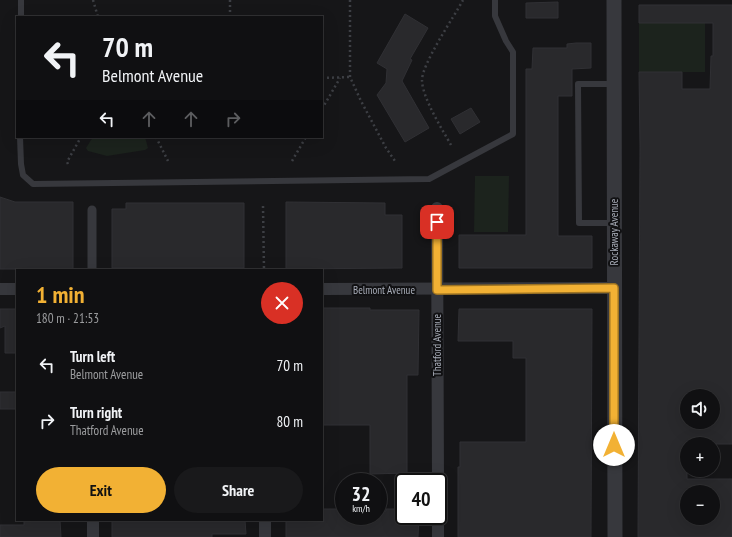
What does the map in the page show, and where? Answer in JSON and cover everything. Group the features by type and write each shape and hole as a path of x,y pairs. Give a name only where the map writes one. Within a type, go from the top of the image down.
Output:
{"street":[{"name":"Rockaway Avenue","path":"614,0 615,537"},
{"name":"Thatford Avenue","path":"437,208 438,473"},
{"path":"92,210 92,269"},
{"name":"Belmont Avenue","path":"323,289 437,290 614,288"},
{"path":"0,289 16,289"},
{"path":"93,521 93,537"},
{"path":"265,521 265,537"},
{"path":"438,525 438,537"}],"lane":[{"path":"21,0 21,16"},
{"path":"20,138 23,175 32,184 429,179 513,134 513,52 506,41 495,16 495,0"},
{"path":"614,84 578,84 580,223 614,223"}],"path":[{"path":"93,0 98,16"},
{"path":"230,0 230,16"},
{"path":"350,0 350,78 379,136 395,161"},
{"path":"451,145 425,94 422,83 422,75 430,57 464,0"},
{"path":"323,78 350,78"},
{"path":"323,107 340,78"},
{"path":"68,164 67,162 80,138"},
{"path":"156,138 168,161"},
{"path":"292,161 305,138"},
{"path":"263,206 264,269"}],"shaded area":[{"path":"639,23 705,23 705,72 639,72"},
{"path":"92,138 145,138 148,148 145,150 107,156 88,151 86,148"},
{"path":"475,176 509,176 508,232 474,232"}],"building":[{"path":"558,2 558,18 526,18 526,3"},
{"path":"639,5 732,5 732,444 720,444 720,437 680,437 680,477 687,477 687,479 732,479 732,537 638,537 639,72 682,72 682,89 710,89 711,56 713,56 713,23 639,23"},
{"path":"405,14 428,28 410,59 412,60 402,81 429,128 405,142 377,95 386,83 387,69 377,63"},
{"path":"591,43 591,68 572,69 572,96 558,96 558,236 592,236 592,268 459,268 459,235 526,235 526,69 532,69 533,48 567,48 567,44"},
{"path":"471,108 480,122 460,134 451,119"},
{"path":"0,197 15,202 73,202 73,269 0,269"},
{"path":"286,202 385,203 385,215 402,215 402,268 286,269"},
{"path":"126,203 244,203 244,268 112,268 112,209 126,209"},
{"path":"323,308 419,310 418,375 407,375 407,473 370,473 370,425 323,425"},
{"path":"0,309 16,309 16,353 5,353 5,326 0,328"},
{"path":"459,309 592,309 591,537 458,537 458,467 460,467 460,442 526,442 526,358 513,358 513,341 458,341"},
{"path":"0,392 16,392 16,409 0,409"},
{"path":"323,509 335,509 335,525 387,525 387,509 395,509 395,525 419,525 418,537 286,537 286,521 323,521"},
{"path":"24,521 60,521 61,537 0,537 0,525 24,525"},
{"path":"112,521 245,521 246,534 212,534 212,537 112,537"}],"route":[{"path":"437,222 437,290 614,288 614,445"}]}
